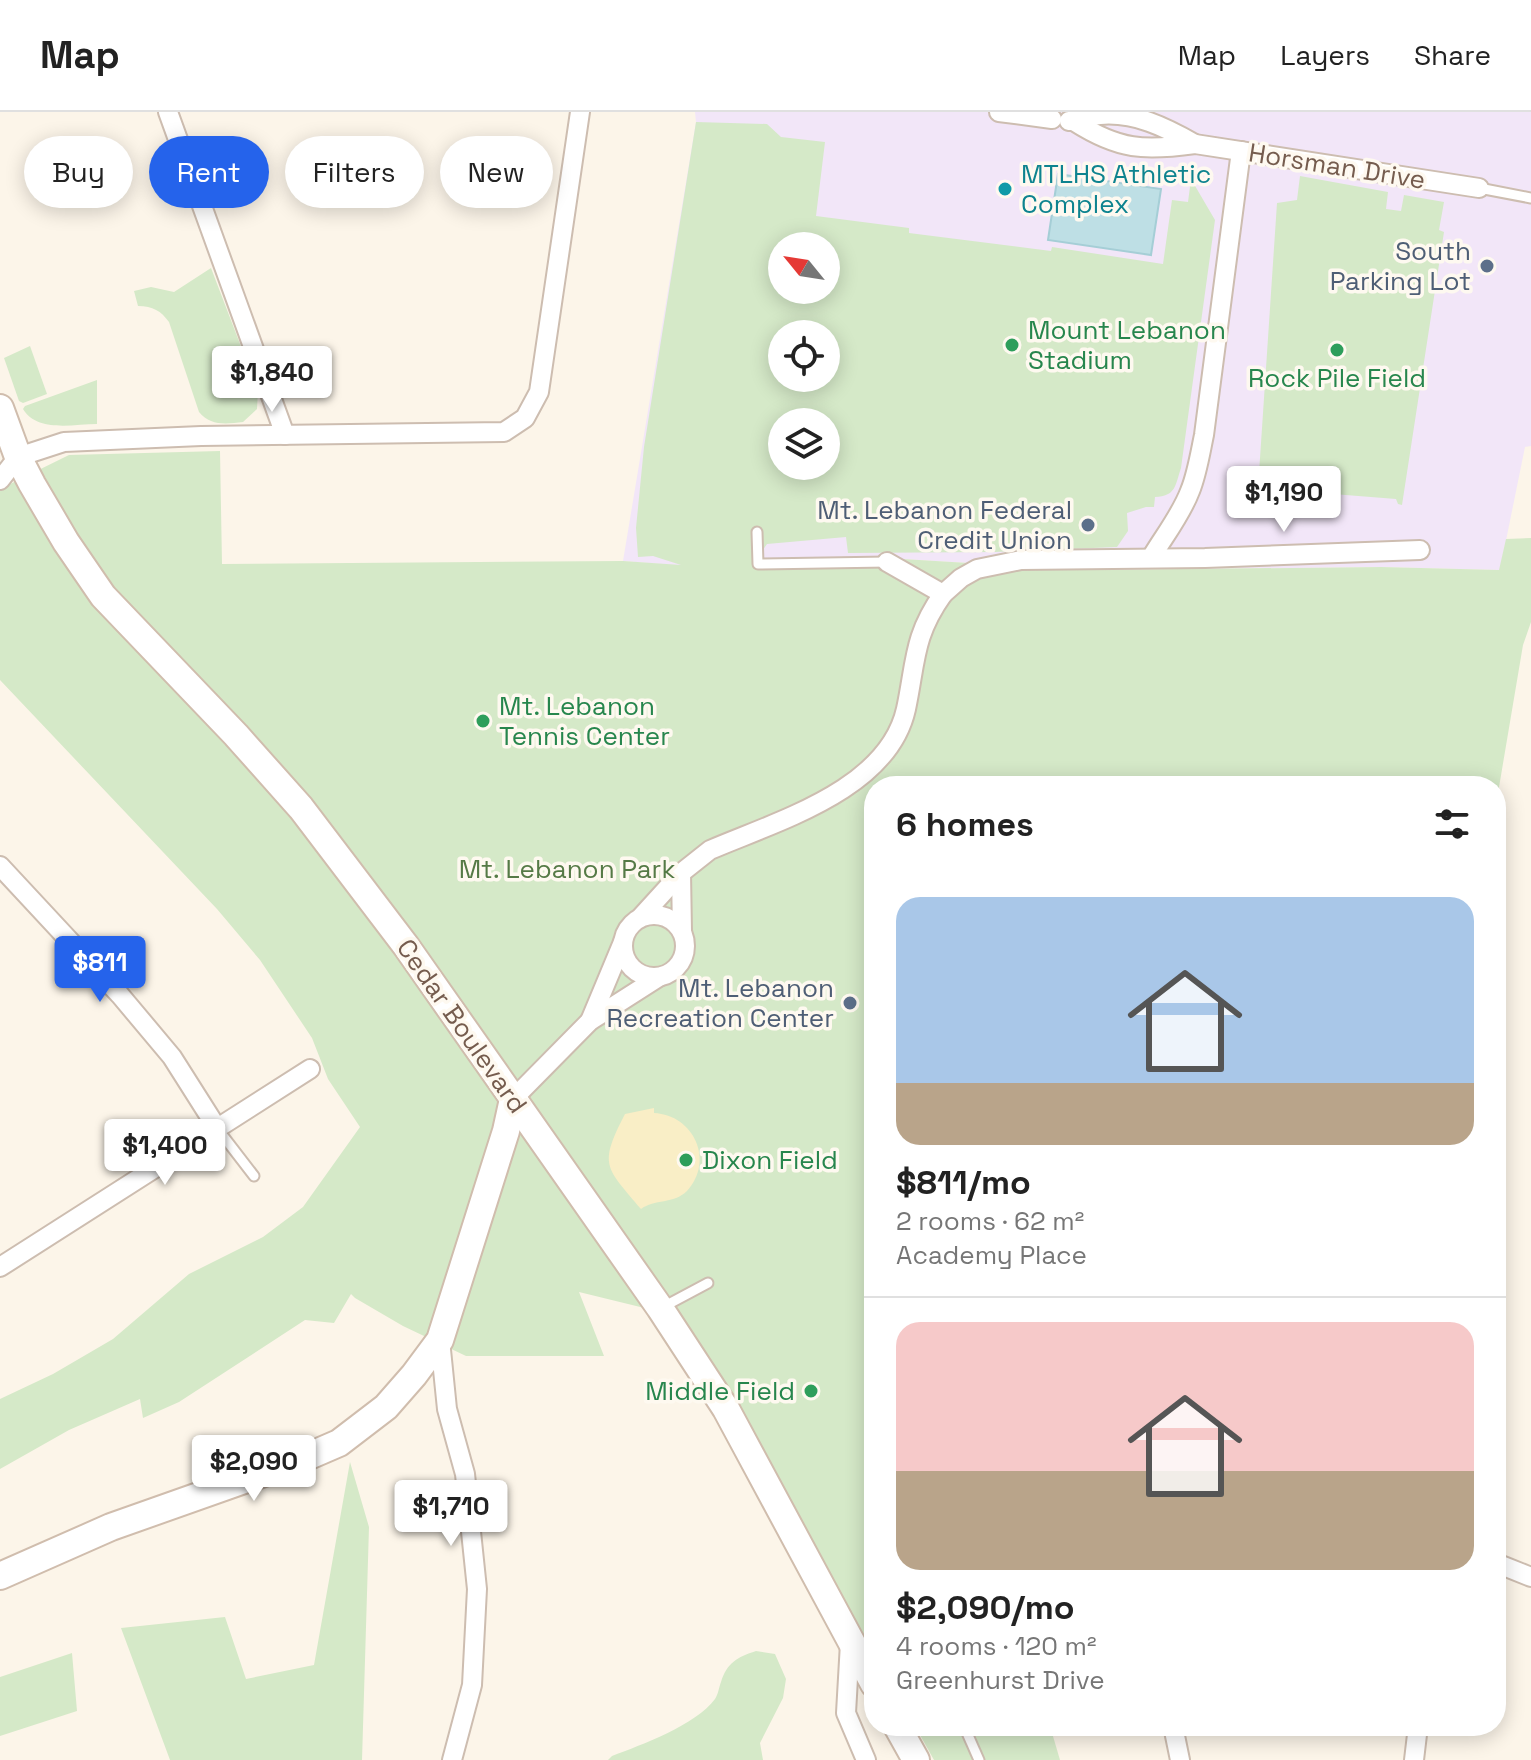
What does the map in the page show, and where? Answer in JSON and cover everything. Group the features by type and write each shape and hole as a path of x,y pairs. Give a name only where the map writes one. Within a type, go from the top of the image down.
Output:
{"street":[{"path":"168,112 285,435"},
{"path":"0,480 9,455 64,442 373,432 504,432 525,418 539,392 580,112"},
{"name":"Horsman Drive","path":"999,112 1065,121 1122,145 1154,150 1195,144 1479,188"},
{"name":"Horsman Drive","path":"1065,121 1098,115 1126,116 1160,124 1195,144"},
{"path":"1151,558 1181,510 1197,469 1241,151"},
{"name":"Cedar Boulevard","path":"0,408 9,455 103,596 301,808 406,946 660,1308 726,1409 864,1666"},
{"path":"590,1021 632,924 681,873 710,850 836,794 882,758 894,739 905,711 918,638 929,613 943,594 961,578 999,562 1071,557 1151,558 1420,550"},
{"path":"887,562 943,594"},
{"path":"0,866 120,995 163,1047 217,1128"},
{"path":"0,1576 111,1527 295,1462 339,1443 386,1407 440,1340 506,1131 513,1099 590,1021 659,977 669,974 682,960 685,940 682,931 681,873"},
{"path":"640,918 658,915 668,918 682,931"},
{"path":"623,940 626,960 632,968 640,974 659,977"},
{"path":"3,1259 310,1069"},
{"path":"440,1340 447,1409 465,1474 477,1589 472,1685 452,1760"},
{"path":"1506,1567 1531,1577"},
{"path":"850,1640 846,1713 866,1760"},
{"path":"903,1736 916,1760"},
{"path":"1175,1736 1180,1760"},
{"path":"1414,1760 1417,1736"}],"lane":[{"path":"1479,188 1531,198"},
{"path":"757,532 758,564 887,562"},
{"path":"217,1128 254,1176"},
{"path":"660,1308 708,1283"},
{"path":"968,1736 979,1760"}],"shaded area":[{"path":"695,112 1531,112 1531,446 1525,447 1500,570 1381,567 1086,570 886,558 686,566 623,561 696,122"}],"green space":[{"name":"Mt. Lebanon Park","path":"696,122 767,124 781,137 825,142 816,216 909,228 909,233 1051,251 1052,247 1163,264 1172,200 1188,202 1191,179 1215,220 1181,468 1174,489 1167,495 1155,497 1154,507 1127,513 1128,531 1117,547 848,553 846,537 767,544 756,560 886,558 1086,570 1381,567 1499,570 1506,539 1531,538 1531,622 1523,645 1501,776 864,776 864,1635 734,1403 677,1316 579,1292 604,1356 466,1356 403,1326 351,1294 334,1323 305,1320 179,1402 143,1418 140,1399 69,1430 0,1469 0,1399 53,1374 113,1339 189,1274 263,1237 303,1207 360,1127 328,1079 312,1038 260,960 217,909 0,680 0,489 69,455 220,451 222,564 623,561 681,565 653,556 638,557 636,528 644,447"},
{"name":"Rock Pile Field","path":"1300,176 1388,192 1386,209 1401,211 1404,195 1444,202 1439,230 1444,232 1402,505 1396,499 1258,488 1277,203 1297,200"},
{"path":"211,268 258,391 257,409 243,422 213,422 203,417 169,322 156,310 138,306 134,291 151,287 174,292"},
{"path":"30,346 47,394 23,403 19,401 4,358"},
{"path":"97,380 97,424 47,424 30,417 23,409 25,406"},
{"path":"350,1462 369,1527 362,1760 170,1760 121,1628 225,1617 246,1679 314,1665"},
{"path":"756,1651 775,1654 786,1679 783,1698 760,1743 763,1760 608,1760 695,1717 715,1699 730,1665"},
{"path":"72,1653 77,1711 0,1736 0,1677"},
{"path":"921,1736 1053,1736 1060,1760 934,1760"}],"sand":[{"path":"654,1108 654,1113 680,1122 689,1131 696,1142 699,1166 695,1179 682,1195 641,1209 613,1174 609,1156 625,1114"}],"water":[{"path":"1058,174 1161,189 1151,255 1048,240"}],"place":[{"name":"MTLHS Athletic Complex","path":"1005,189"},
{"name":"South Parking Lot","path":"1487,266"},
{"name":"Mount Lebanon Stadium","path":"1012,345"},
{"name":"Rock Pile Field","path":"1337,350"},
{"name":"Mt. Lebanon Federal Credit Union","path":"1088,525"},
{"name":"Mt. Lebanon Tennis Center","path":"483,721"},
{"name":"Mt. Lebanon Recreation Center","path":"850,1003"},
{"name":"Dixon Field","path":"686,1160"},
{"name":"Middle Field","path":"811,1391"}]}
